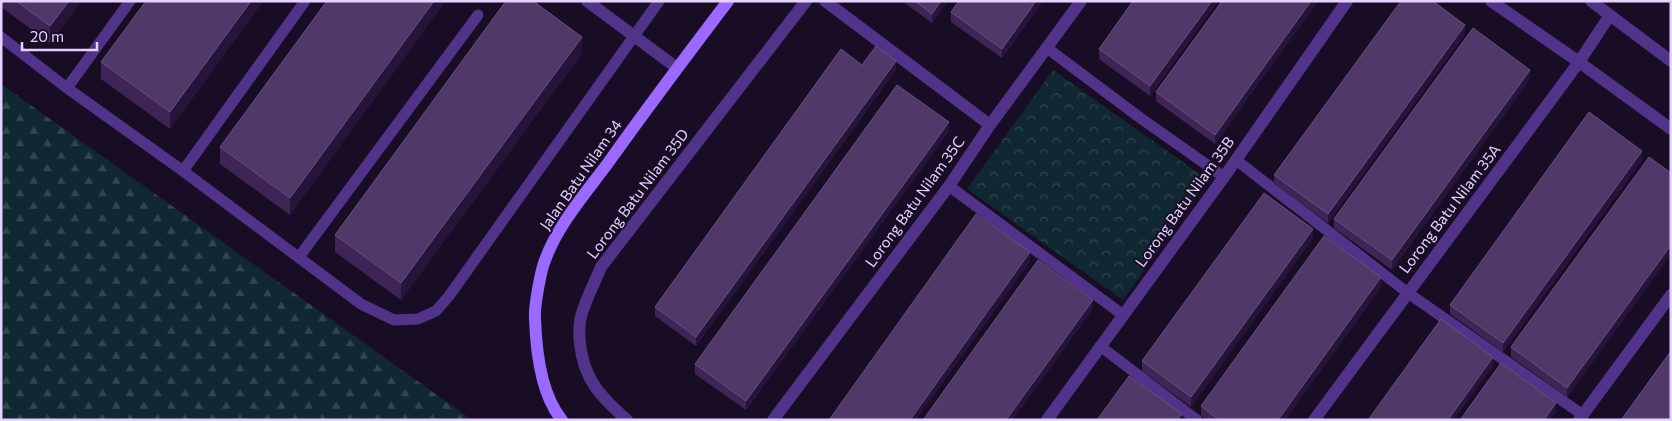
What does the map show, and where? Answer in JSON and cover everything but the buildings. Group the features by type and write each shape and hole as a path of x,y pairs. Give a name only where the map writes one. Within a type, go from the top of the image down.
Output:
{"street":[{"path":"587,1 677,68"},
{"name":"Jalan Batu Nilam 34","path":"562,420 545,389 539,360 534,316 544,266 558,234 572,212 728,1"},
{"name":"Lorong Batu Nilam 35D","path":"627,420 604,400 589,379 582,360 579,336 581,314 598,274 601,267 806,1"},
{"path":"825,1 990,125"},
{"name":"Lorong Batu Nilam 35C","path":"772,420 949,186 990,125 1082,1"},
{"name":"Lorong Batu Nilam 35B","path":"1047,420 1224,177 1347,1"},
{"path":"1491,1 1671,129"},
{"path":"1591,1 1671,61"},
{"name":"Lorong Batu Nilam 35A","path":"1314,420 1579,62 1610,15"},
{"path":"1581,418 1671,295"}],"lane":[{"path":"67,88 130,1"},
{"path":"183,171 305,1"},
{"path":"1,37 67,88 183,171 361,304 394,320 418,319 436,311 449,296 659,1"},
{"path":"299,257 478,15"},
{"path":"1047,48 1139,117 1224,177"},
{"path":"1236,160 1408,293 1581,418"},
{"path":"949,186 1123,315"},
{"path":"1100,346 1197,420"}],"green space":[{"path":"1053,70 1208,180 1123,300 967,189"},
{"path":"1,84 472,420 1,420"}]}
